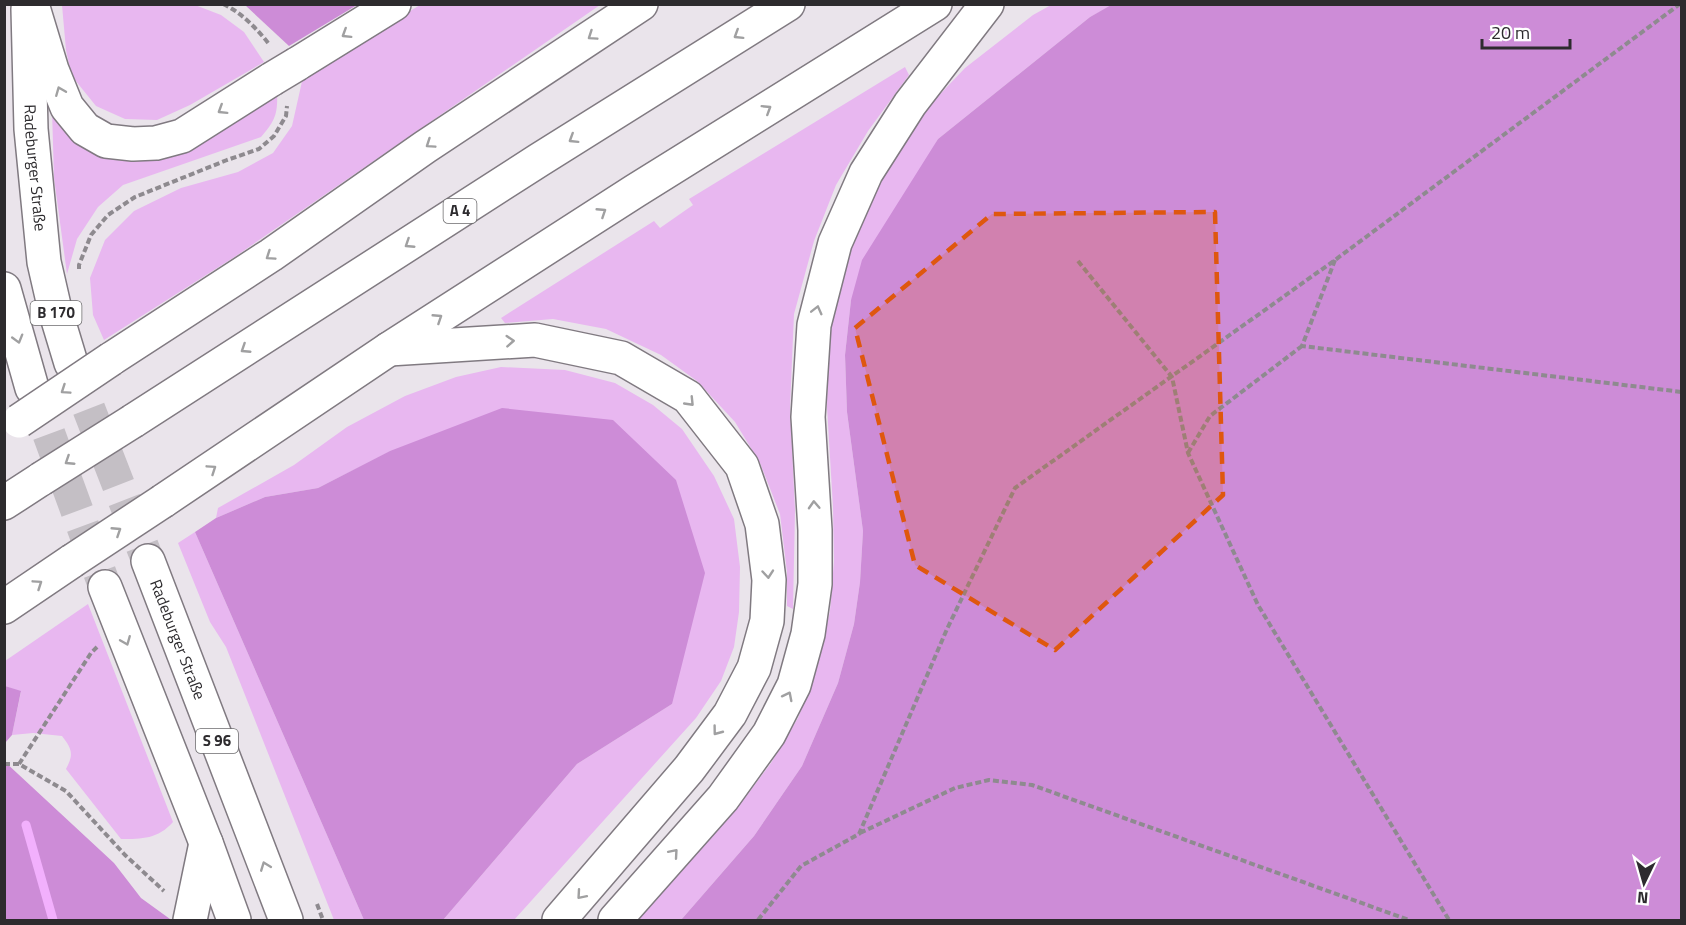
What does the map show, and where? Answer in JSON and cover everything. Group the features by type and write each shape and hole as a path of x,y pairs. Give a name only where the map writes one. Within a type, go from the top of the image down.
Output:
{"main road":[{"path":"30,4 67,107 85,129 106,141 133,144 156,143 182,136 282,71 394,4"},
{"name":"Radeburger Straße","path":"30,4 31,129 44,261 55,310 71,363"},
{"path":"12,425 271,255 435,141 641,4"},
{"name":"A 4","path":"4,503 788,4"},
{"path":"4,607 389,349 635,191 935,4"},
{"path":"615,921 723,798 769,734 794,685 808,634 815,584 815,530 808,417 814,325 835,243 866,173 910,104 987,4"},
{"name":"B 170","path":"4,289 32,388"},
{"path":"389,349 535,340 621,358 688,398 741,466 762,524 770,580 767,621 754,668 730,714 689,769 559,921"},
{"name":"Radeburger Straße","path":"148,561 286,921"},
{"name":"S 96","path":"105,587 206,843 234,921"},
{"path":"190,918 206,843"}],"path":[{"path":"79,274 91,235 108,215 135,197 259,148 274,136 286,116 282,71 260,33 232,8 223,4"},
{"path":"859,834 947,629 1015,488 1335,260 1680,4"},
{"path":"1188,453 1210,416 1302,346 1335,260"},
{"path":"1078,261 1172,377 1188,453 1258,605 1449,921"},
{"path":"1302,346 1682,392"},
{"path":"19,764 91,653 119,625"},
{"path":"4,764 19,764 66,791 124,855 190,918"},
{"path":"758,921 801,866 859,834 955,788 989,780 1032,785 1409,921"}],"highlighted area":[{"path":"1215,212 1223,495 1055,650 915,565 855,328 992,214"}],"shaded area":[{"path":"1113,4 1681,5 1681,920 681,920 754,836 802,766 838,683 854,624 860,582 863,531 847,412 845,355 851,300 862,260 938,139 1090,17"},
{"path":"62,5 195,5 221,15 244,32 264,62 190,105 157,120 125,119 96,106 75,80 66,50"},
{"path":"245,5 357,5 289,46"},
{"path":"420,5 600,5 236,256 104,340 93,315 90,278 105,240 134,211 181,188 238,172 273,153 292,126 303,77"},
{"path":"1051,5 1113,5 1090,17 938,139 851,300 845,355 847,412 863,531 860,582 854,624 838,683 802,766 754,836 681,920 636,920 741,803 771,763 798,718 817,667 830,611 834,561 827,407 828,354 834,306 844,261 888,162 925,110 965,68 1033,15"},
{"path":"905,67 909,75 868,131 836,185 814,241 794,314 790,407 795,510 793,609 787,606 787,572 780,514 760,463 735,422 697,381 661,355 606,329 553,319 505,323 501,318 654,221 660,228 693,205 689,199"},
{"path":"277,92 275,117 261,137 123,185 98,207 77,239 67,274 54,178 52,110 93,147"},
{"path":"501,367 565,370 615,383 653,405 682,429 714,476 734,519 740,567 739,612 734,647 721,681 696,718 514,920 443,920 577,764 672,704 391,451 318,488 265,497 216,518 218,508 294,465 347,427 405,396 456,377"},
{"path":"502,408 613,420 676,480 705,573 672,704 577,764 443,920 364,920 195,532 216,518 265,497 318,488 390,451"},
{"path":"195,532 364,920 334,920 226,647 210,622 178,543"},
{"path":"88,604 173,822 162,832 149,837 121,839 66,769 71,752 62,736 33,733 12,735 21,692 5,686 5,661"},
{"path":"5,686 21,691 12,735 5,743"},
{"path":"4,761 114,863 141,898 170,919 5,920"}],"waterway":[{"path":"26,825 53,920"}],"tunnel":[{"path":"71,363 148,561"},
{"path":"32,388 105,587"}]}
